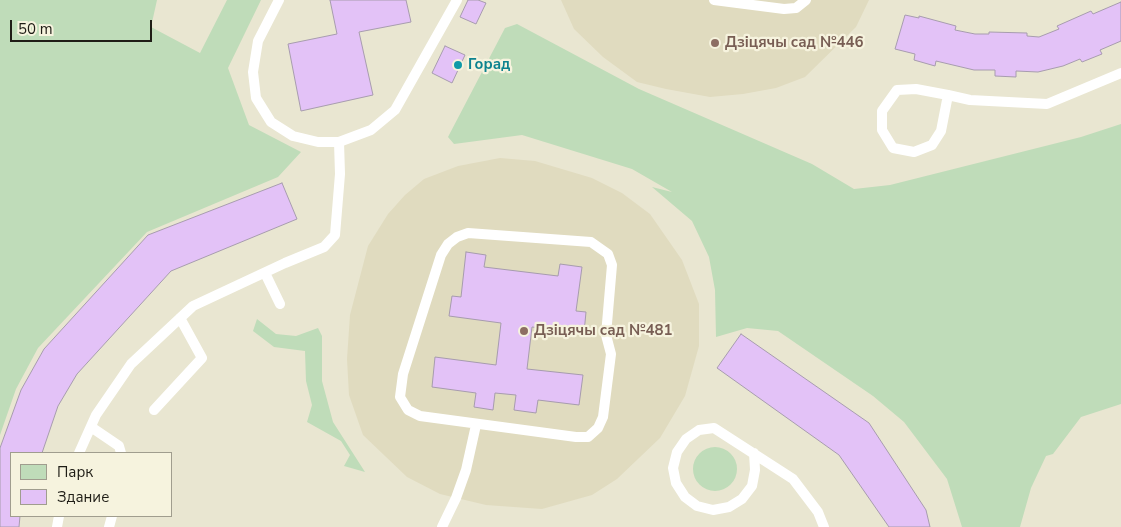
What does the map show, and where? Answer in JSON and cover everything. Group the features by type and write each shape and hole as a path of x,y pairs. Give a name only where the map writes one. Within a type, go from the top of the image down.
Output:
{"lane":[{"path":"279,0 258,41 253,72 256,98 271,122 293,136 318,142 339,142 371,130 395,110 457,0"},
{"path":"714,0 784,9 796,8 806,0"},
{"path":"948,95 941,131 932,145 914,152 893,148 882,130 882,111 897,90 916,89 948,95 970,100 1047,104 1121,73"},
{"path":"79,452 96,416 131,364 194,306 265,272 324,247 335,235 340,174 339,142"},
{"path":"468,233 591,242 600,247 608,254 612,265 606,335 611,354 603,417 598,428 588,437 576,437 476,424 420,416 408,410 400,397 403,374 441,255 448,244 457,237 468,233"},
{"path":"265,272 280,304"},
{"path":"154,410 202,358 180,318"},
{"path":"442,527 456,498 466,470 476,424"},
{"path":"91,427 119,446 121,452"},
{"path":"754,453 756,470 752,486 742,499 729,507 713,510 697,506 684,497 676,484 673,468 676,452 686,439 699,430 714,428 754,453 793,479 818,512 824,527"}],"shaded area":[{"name":"Дзіцячы сад №446","path":"561,0 869,0 856,27 805,77 776,88 710,97 637,82 603,57 574,29"},
{"name":"Дзіцячы сад №481","path":"500,158 535,161 592,178 622,193 650,214 682,260 699,304 699,346 685,396 660,438 617,479 592,495 542,509 486,505 440,494 407,477 363,435 349,395 347,359 350,315 368,246 388,214 405,195 424,179 458,166"}],"green space":[{"path":"0,0 157,0 151,27 200,53 227,0 261,0 228,68 249,125 301,152 278,177 147,232 38,348 16,389 0,435"},
{"path":"517,24 639,89 812,164 854,189 890,185 1081,137 1121,124 1121,404 1081,417 1053,454 1046,456 1031,488 1020,527 962,527 947,479 904,422 873,396 778,331 747,328 716,337 715,290 709,257 692,221 652,187 672,192 632,169 522,135 454,144 448,137 505,28"},
{"path":"257,319 276,334 296,336 318,328 322,336 322,381 333,422 365,472 344,466 350,455 341,441 307,422 312,405 306,381 305,351 274,347 253,331"},
{"path":"715,447 727,451 733,457 737,469 733,481 727,487 715,491 703,487 697,481 693,469 697,457 703,451"}],"building":[{"path":"330,0 406,0 411,22 359,32 373,95 301,111 288,44 337,34"},
{"path":"468,0 478,0 486,3 476,24 460,17"},
{"path":"1121,2 1121,41 1100,50 1102,54 1082,62 1080,59 1063,66 1038,72 1016,71 1016,77 995,76 995,70 974,70 936,61 935,66 914,60 915,54 895,49 905,15 919,18 919,16 956,26 955,30 975,34 989,34 989,32 1027,33 1027,36 1039,37 1059,29 1057,26 1091,11 1093,14"},
{"path":"445,46 465,55 452,83 432,73"},
{"path":"282,183 297,219 171,271 77,374 58,406 42,452 10,452 10,517 20,517 19,527 0,527 0,448 21,390 44,349 148,235"},
{"path":"466,252 486,255 484,267 558,276 560,264 582,267 576,311 586,312 584,333 532,327 527,369 583,375 579,405 538,400 536,413 514,410 516,395 495,393 493,410 474,407 476,393 432,387 435,357 496,365 501,323 449,316 452,296 461,297"},
{"path":"741,334 869,423 926,510 930,527 889,527 839,455 717,368"}],"place":[{"name":"Дзіцячы сад №446","path":"715,43"},
{"name":"Горад","path":"458,65"},
{"name":"Дзіцячы сад №481","path":"524,331"}]}
